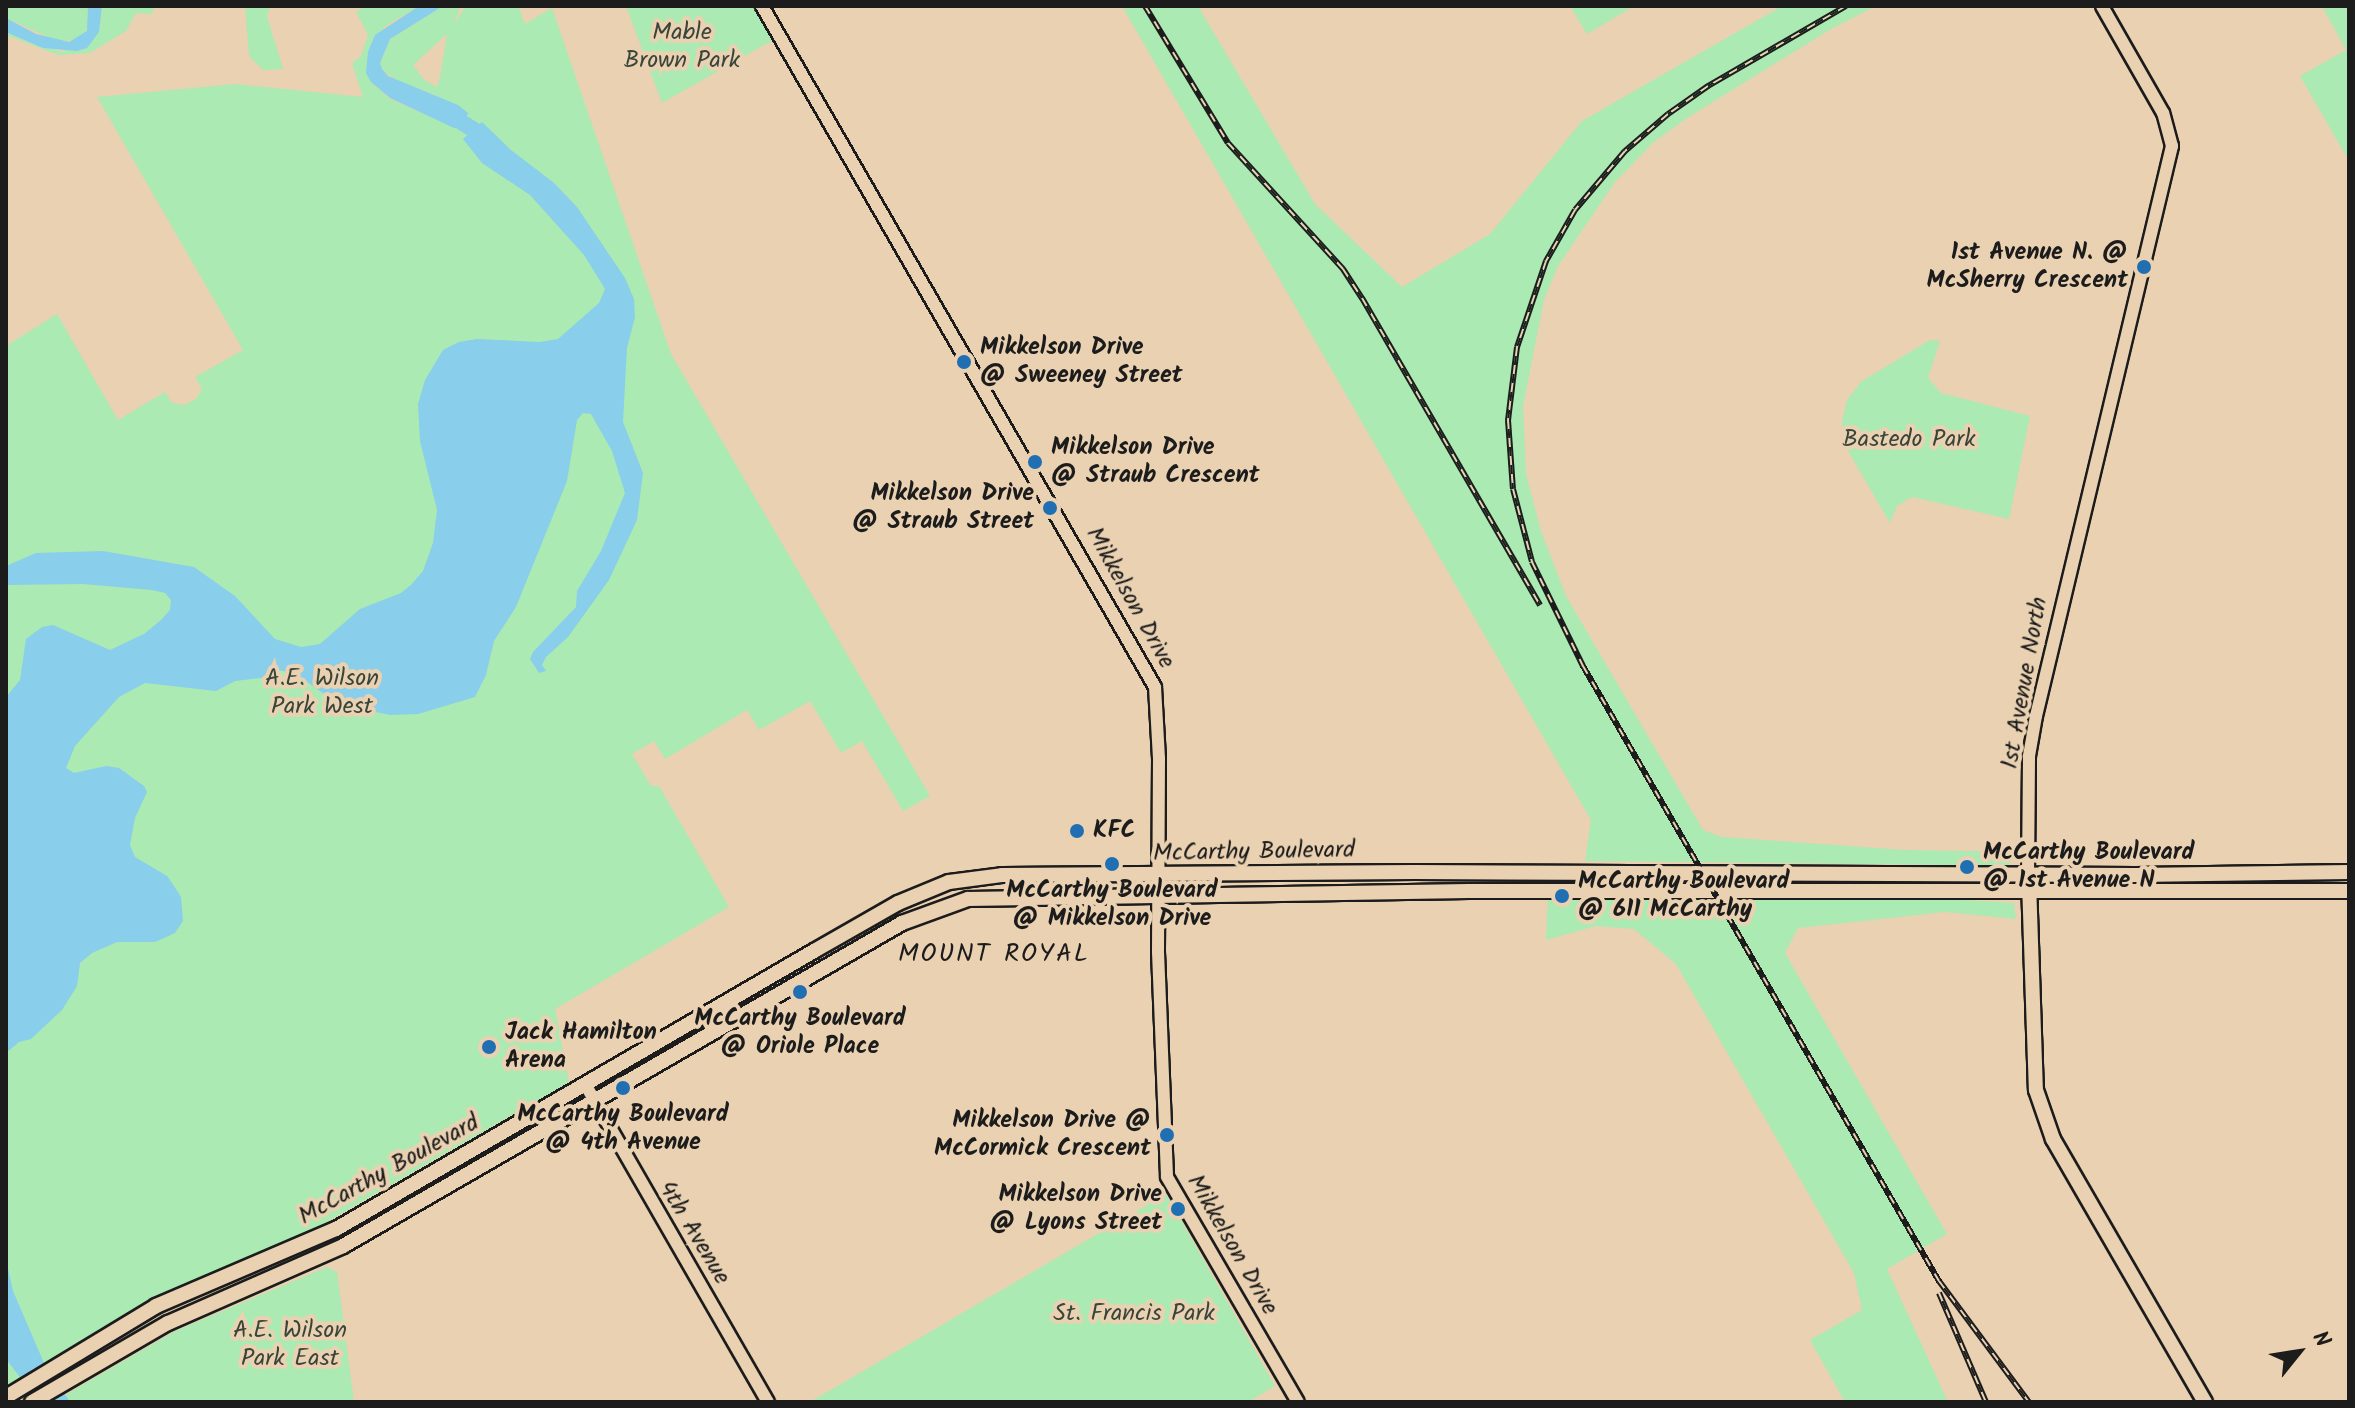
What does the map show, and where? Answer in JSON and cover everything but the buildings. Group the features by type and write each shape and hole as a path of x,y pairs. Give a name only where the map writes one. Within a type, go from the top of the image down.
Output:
{"main road":[{"name":"McCarthy Boulevard","path":"7,1397 156,1306 336,1229 898,903 949,882 1002,875 1494,871 2349,872"},
{"name":"1st Avenue North","path":"2028,874 2036,1090 2053,1139 2205,1402"},
{"name":"McCarthy Boulevard","path":"32,1402 168,1323 343,1246 902,923 968,899 1158,894 2349,891"}],"street":[{"name":"Mikkelson Drive","path":"762,6 1155,687 1167,1177 1298,1402"},
{"name":"1st Avenue North","path":"2028,874 2029,756 2036,716 2165,186 2172,146 2163,113 2102,6"},
{"name":"4th Avenue","path":"585,1084 768,1402"}],"green space":[{"path":"6,6 88,6 87,31 79,39 59,42 6,18"},
{"path":"102,6 155,6 152,14 136,13 126,31 90,53 58,55 6,35 6,32 62,52 99,31"},
{"path":"245,6 270,6 267,16 283,69 263,70 249,56"},
{"name":"A.E. Wilson Park West","path":"365,6 419,6 384,27 371,82 390,99 429,116 435,95 398,81 382,70 380,63 390,39 443,6 461,6 453,25 466,6 518,6 525,24 552,8 671,354 930,796 903,811 862,741 841,753 810,701 759,730 747,710 665,759 654,741 632,754 651,786 659,786 729,907 555,1009 569,1082 318,1227 163,1294 6,1389 6,346 57,314 118,420 165,392 172,403 184,405 196,399 202,389 195,377 243,350 97,97 235,84 363,97 352,63 361,56 368,35 356,12","holes":["447,34 437,87 424,80 413,65"]},
{"name":"Mable Brown Park","path":"626,6 753,6 773,40 662,103"},
{"path":"1122,6 1198,6 1315,204 1402,287 1490,234 1582,121 1782,6 1876,6 1831,29 1687,118 1654,142 1615,182 1558,266 1544,300 1523,406 1526,474 1541,531 1566,596 1703,830 1722,837 1905,850 2015,852 2015,860 2008,865 1585,861 1591,820"},
{"path":"1570,6 1634,6 1587,34"},
{"path":"2322,6 2349,6 2349,161 2300,76 2346,50"},
{"name":"Bastedo Park","path":"1930,340 1940,341 1928,378 1941,393 2030,416 2009,519 1912,497 1897,506 1890,523 1844,444 1842,421 1847,400 1862,381"},
{"path":"1842,893 2014,903 2016,919 1945,912 1798,928 1785,953 1947,1234 1887,1269 1948,1402 1845,1402 1810,1340 1862,1310 1854,1273 1676,964 1634,929 1596,926 1546,940 1548,896"},
{"name":"St. Francis Park","path":"1166,1194 1275,1386 1248,1402 810,1402"},
{"name":"A.E. Wilson Park East","path":"327,1267 337,1272 354,1402 53,1402 175,1331"}],"water":[{"path":"88,6 102,6 99,32 87,48 77,51 43,48 6,32 6,18 36,34 69,42 87,31"},
{"path":"419,6 443,6 390,39 380,63 382,69 388,76 458,105 468,113 462,127 454,128 390,98 371,82 366,73 368,52 375,35"},
{"path":"482,122 511,150 554,183 577,207 625,278 634,299 635,317 627,348 623,422 643,473 637,520 609,580 568,637 546,657 542,665 546,671 539,673 530,659 533,652 576,607 577,591 601,551 625,493 612,451 591,414 583,413 577,420 567,481 516,607 494,641 486,675 475,697 418,714 390,715 338,704 296,674 279,670 268,677 235,681 216,691 145,683 119,697 75,746 66,768 74,773 106,766 119,768 144,786 147,792 135,818 130,845 135,857 167,876 174,886 181,897 183,921 175,933 155,942 117,942 92,953 80,963 77,986 62,1010 31,1039 19,1042 6,1053 6,697 20,680 26,639 42,627 53,625 110,650 144,634 170,610 171,600 165,593 152,590 83,584 6,585 6,566 36,553 103,551 194,567 235,596 275,639 301,647 320,644 360,609 401,593 411,585 423,571 433,543 437,510 420,441 418,404 425,380 443,350 459,342 477,339 540,342 558,339 599,303 605,289 584,255 530,195 482,163 463,139"},
{"path":"6,1260 13,1291 44,1363 70,1402 39,1402 6,1359"}],"waterway":[{"path":"447,113 474,130 488,145"}],"railway":[{"path":"1145,6 1228,143 1343,269 1540,605"},
{"path":"1846,6 1708,86 1668,114 1625,151 1575,210 1546,261 1517,347 1508,420 1513,489 1532,562 1583,666 1939,1281 2029,1402"},
{"path":"1939,1293 1986,1402"}],"place":[{"name":"1st Avenue N. @ McSherry Crescent","path":"2144,267"},
{"name":"Mikkelson Drive @ Sweeney Street","path":"964,362"},
{"name":"Mikkelson Drive @ Straub Crescent","path":"1035,462"},
{"name":"Mikkelson Drive @ Straub Street","path":"1050,508"},
{"name":"KFC","path":"1077,831"},
{"name":"McCarthy Boulevard @ Mikkelson Drive","path":"1112,864"},
{"name":"McCarthy Boulevard @ 1st Avenue N","path":"1967,867"},
{"name":"McCarthy Boulevard @ 611 McCarthy","path":"1562,896"},
{"name":"McCarthy Boulevard @ Oriole Place","path":"800,992"},
{"name":"Jack Hamilton Arena","path":"489,1047"},
{"name":"McCarthy Boulevard @ 4th Avenue","path":"623,1088"},
{"name":"Mikkelson Drive @ McCormick Crescent","path":"1167,1135"},
{"name":"Mikkelson Drive @ Lyons Street","path":"1178,1209"}],"district":[{"name":"MOUNT ROYAL","path":"994,955"}]}
